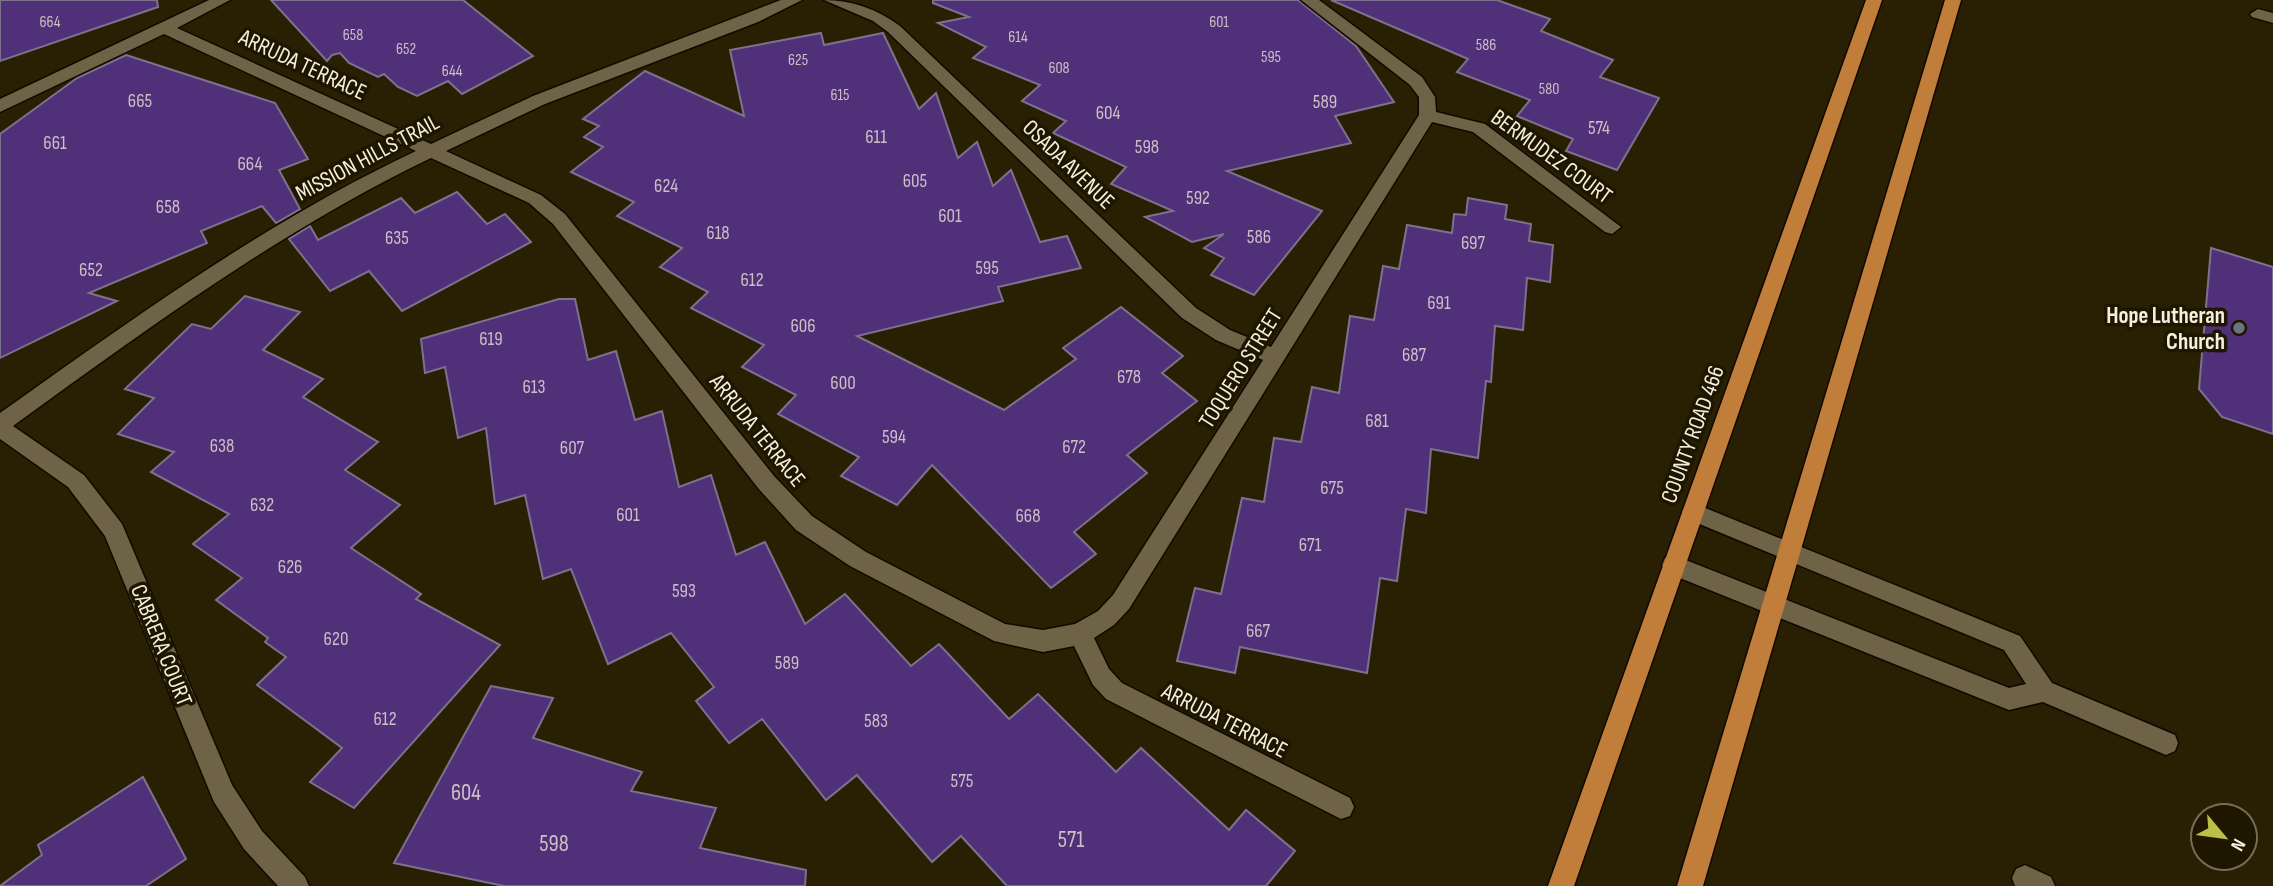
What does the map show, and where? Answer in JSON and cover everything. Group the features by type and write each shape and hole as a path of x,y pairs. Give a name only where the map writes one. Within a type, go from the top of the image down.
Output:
{"main road":[{"name":"COUNTY ROAD 466","path":"1561,886 1874,0"},
{"path":"1690,886 1953,0"}],"street":[{"path":"0,106 222,0"},
{"name":"MISSION HILLS TRAIL","path":"0,426 113,340 245,253 430,150 582,82 752,19 793,0"},
{"name":"OSADA AVENUE","path":"832,0 879,18 894,29 1189,313 1223,335 1276,357"},
{"path":"1309,0 1416,80 1427,97 1428,116"},
{"name":"ARRUDA TERRACE","path":"162,27 523,193 559,219 766,482 794,514 826,540 1002,634 1043,641 1080,634 1101,677 1114,691 1341,807"},
{"name":"TOQUERO STREET","path":"1080,634 1107,618 1121,602 1428,116"},
{"name":"BERMUDEZ COURT","path":"1428,116 1479,128 1612,227"},
{"name":"CABRERA COURT","path":"0,426 60,467 89,496 108,522 125,555 223,793 253,840 288,883"},
{"path":"1693,512 2012,643 2044,691 2166,743"},
{"path":"1673,565 2009,699 2044,691"}],"building":[{"path":"0,0 157,0 158,7 0,61"},
{"path":"271,0 463,0 533,56 462,94 448,81 417,96 398,87 384,74 378,77 349,63 340,53 332,55 327,61"},
{"path":"933,0 1298,0 1356,46 1394,102 1335,116 1351,143 1227,171 1322,211 1254,295 1211,275 1224,258 1204,248 1224,234 1192,242 1145,217 1173,211 1111,184 1126,167 1053,133 1066,121 1022,101 1040,85 973,58 986,47 938,23 969,17 933,3"},
{"path":"1331,0 1497,0 1550,19 1541,31 1613,60 1600,77 1659,98 1617,170 1566,151 1573,139 1517,116 1530,100 1457,72 1468,59"},
{"path":"821,33 824,45 883,33 919,109 936,93 958,158 977,142 993,186 1011,170 1040,242 1067,236 1081,268 998,287 1003,301 857,336 1004,410 1076,359 1063,348 1121,307 1183,356 1162,373 1197,401 1127,455 1147,473 1074,532 1096,554 1051,588 932,465 897,505 841,476 859,457 778,414 796,395 742,367 764,345 691,308 708,292 660,267 682,248 617,216 634,202 571,172 603,147 584,137 599,126 583,119 645,71 744,116 730,50"},
{"path":"126,55 275,103 308,159 279,170 300,209 276,223 262,206 201,231 207,243 89,293 117,301 0,358 0,134 77,78"},
{"path":"457,192 487,224 505,214 531,242 402,311 369,271 330,291 289,239 310,226 318,240 401,198 415,213"},
{"path":"1468,198 1507,205 1505,219 1531,224 1529,241 1553,245 1550,282 1527,278 1523,330 1495,326 1491,382 1486,381 1478,458 1431,449 1426,513 1406,509 1397,581 1380,578 1367,673 1240,647 1235,673 1177,661 1195,588 1221,594 1242,498 1264,502 1274,438 1301,442 1312,387 1339,393 1350,316 1374,320 1383,266 1399,269 1407,225 1452,233 1454,214 1466,215"},
{"name":"Hope Lutheran Church","path":"2211,248 2273,267 2273,434 2222,417 2199,389"},
{"path":"245,296 300,312 263,350 323,379 303,397 378,442 345,470 400,505 351,548 421,594 416,599 500,645 354,808 310,782 342,748 257,685 286,657 265,642 268,638 216,600 242,578 193,544 229,514 151,472 174,452 118,434 154,398 125,389 192,324 211,329"},
{"path":"559,299 575,299 588,360 616,351 635,420 662,411 679,487 711,475 736,555 765,542 805,624 845,594 911,666 939,644 1009,719 1038,694 1116,772 1141,748 1229,830 1246,810 1295,851 1266,886 1007,886 961,836 932,862 857,775 826,800 762,719 729,743 696,701 714,687 671,633 608,664 571,569 543,579 525,495 495,504 486,428 458,438 445,367 425,373 421,339"},
{"path":"491,686 553,698 533,738 642,772 631,791 716,808 700,848 806,870 805,886 504,886 394,863"},
{"path":"143,777 186,859 146,886 0,886 42,855 38,845"}],"place":[{"name":"Hope Lutheran Church","path":"2239,328"}]}
